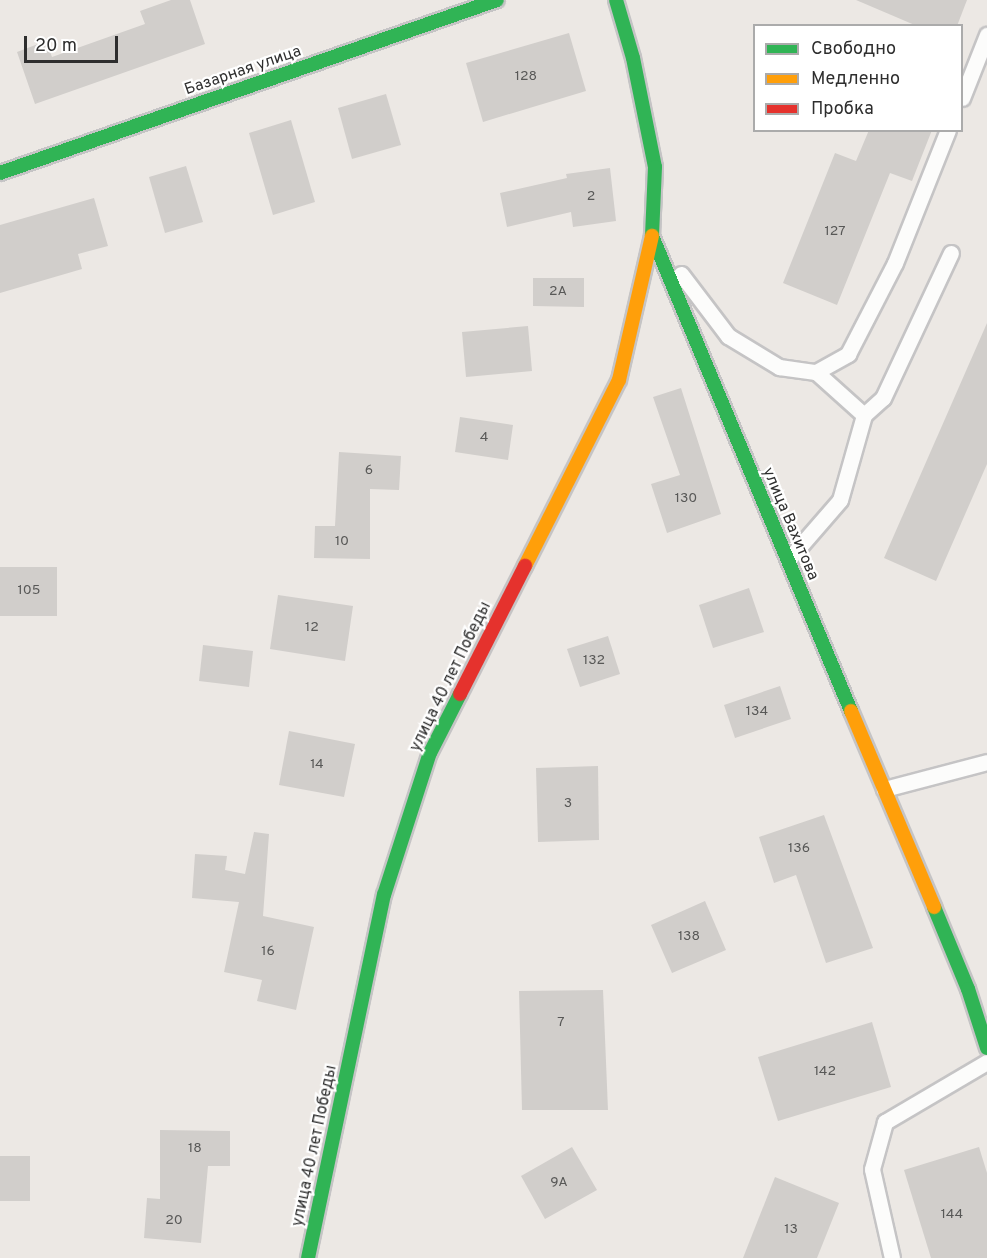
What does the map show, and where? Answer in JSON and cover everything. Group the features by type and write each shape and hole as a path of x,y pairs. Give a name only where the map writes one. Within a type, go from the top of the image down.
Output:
{"street":[{"name":"Базарная улица","path":"0,173 497,0"},
{"name":"улица Вахитова","path":"616,0 633,58 655,167 652,236 968,989 987,1048"},
{"name":"улица 40 лет Победы","path":"308,1258 384,895 430,753 619,380 652,236"}],"lane":[{"path":"963,95 987,35"},
{"path":"816,372 848,354 895,263 947,132"},
{"path":"652,236 728,336 778,367 816,372 864,415"},
{"path":"787,561 840,500 864,415 883,398 951,253"},
{"path":"884,789 987,762"},
{"path":"892,1258 872,1169 885,1122 987,1062"}],"building":[{"path":"171,0 190,0 205,44 35,104 17,52 46,41 52,57 145,24 140,11"},
{"path":"856,0 967,0 958,24 912,24"},
{"path":"569,33 586,91 483,122 466,63"},
{"path":"386,94 401,145 352,159 338,108"},
{"path":"291,120 315,202 273,215 249,133"},
{"path":"868,132 931,132 912,181 890,173 837,305 783,283 835,153 856,161"},
{"path":"186,166 203,222 165,233 149,177"},
{"path":"610,168 616,221 573,227 571,212 507,227 500,193 567,178 566,174"},
{"path":"94,198 108,246 78,254 82,269 0,293 0,225"},
{"path":"533,278 584,278 584,307 533,306"},
{"path":"987,323 987,464 936,581 884,558"},
{"path":"528,326 532,371 466,377 462,332"},
{"path":"681,388 721,514 667,533 651,484 680,475 653,397"},
{"path":"460,417 513,425 508,460 455,452"},
{"path":"339,452 401,456 399,490 370,489 370,559 314,558 315,526 335,526"},
{"path":"0,567 57,567 57,616 0,616"},
{"path":"749,588 764,632 713,648 699,605"},
{"path":"278,595 353,606 345,661 270,649"},
{"path":"608,636 620,674 580,687 567,649"},
{"path":"203,645 253,651 249,687 199,681"},
{"path":"780,686 791,719 735,738 724,705"},
{"path":"289,731 355,744 344,797 279,785"},
{"path":"598,766 599,840 538,842 536,768"},
{"path":"824,815 873,948 826,963 796,875 774,883 759,837"},
{"path":"254,832 269,834 263,916 314,927 296,1010 257,1001 262,980 224,972 239,902 192,898 195,854 227,856 225,870 245,874"},
{"path":"705,901 726,950 672,973 651,925"},
{"path":"603,990 608,1110 522,1110 519,991"},
{"path":"872,1022 891,1087 778,1121 758,1057"},
{"path":"160,1130 230,1131 230,1166 208,1166 201,1243 144,1238 147,1198 160,1199"},
{"path":"572,1147 597,1190 545,1219 521,1176"},
{"path":"979,1147 987,1173 987,1258 931,1258 904,1170"},
{"path":"0,1156 30,1156 30,1201 0,1201"},
{"path":"775,1177 839,1203 817,1258 743,1258"}],"traffic: fast":[{"path":"0,173 497,0"},
{"path":"616,0 633,58 655,167 652,236 851,711"},
{"path":"308,1258 384,895 430,753 460,694"},
{"path":"934,907 968,989 987,1048"}],"traffic: slow":[{"path":"525,566 619,380 652,236"},
{"path":"851,711 934,907"}],"traffic: jam":[{"path":"460,694 525,566"}]}
